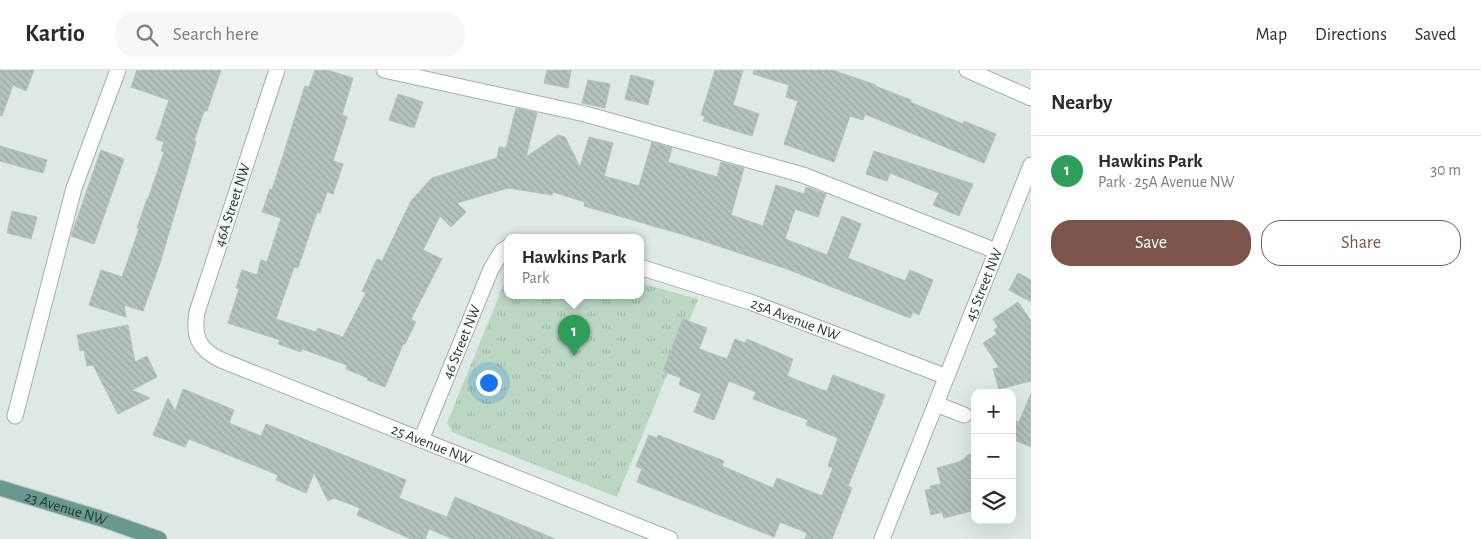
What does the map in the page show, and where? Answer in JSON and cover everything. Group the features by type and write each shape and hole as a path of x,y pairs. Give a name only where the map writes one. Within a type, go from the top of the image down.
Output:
{"main road":[{"name":"23 Avenue NW","path":"0,488 159,539"}],"street":[{"path":"15,416 74,188 118,70"},
{"name":"46A Street NW","path":"199,342 195,324 197,312 277,70"},
{"path":"384,70 585,114 803,175 996,251"},
{"path":"967,70 1031,98"},
{"name":"45 Street NW","path":"882,539 1031,165"},
{"name":"46 Street NW","path":"422,440 491,269 504,250"},
{"name":"25A Avenue NW","path":"644,268 753,303 947,377"},
{"name":"25 Avenue NW","path":"199,342 212,356 221,360 670,539"},
{"path":"936,404 964,415"}],"green space":[{"path":"504,284 504,299 644,299 644,284 698,299 617,497 452,432 447,423"}],"building":[{"path":"0,70 34,70 26,91 13,85 2,116 0,115"},
{"path":"137,70 221,70 194,141 196,142 160,263 143,311 124,305 126,317 89,305 101,270 122,277 164,152 161,151 164,142 156,139 169,100 131,87"},
{"path":"315,70 327,70 353,78 342,115 347,117 333,161 343,164 333,194 327,192 320,213 317,212 298,268 294,267 276,319 316,332 318,328 343,337 366,293 362,291 377,259 382,261 411,201 432,178 497,158 499,147 506,148 516,108 537,113 526,157 558,135 565,137 580,167 589,137 613,143 604,176 639,186 652,142 672,148 668,162 717,177 721,162 744,168 731,215 763,226 776,185 804,194 806,187 826,194 818,217 795,209 785,239 827,255 842,216 861,224 848,258 905,281 910,270 933,280 919,315 913,312 910,318 787,269 688,236 584,206 585,202 553,192 552,195 508,188 457,203 466,212 451,227 440,216 423,250 442,259 411,319 416,322 405,344 403,344 385,387 346,369 347,365 302,349 301,352 278,344 280,340 228,323 239,289 236,288 242,270 257,275 261,260 267,262 281,218 262,212 270,189 272,190 305,86 309,87"},
{"path":"547,70 571,70 568,88 544,83"},
{"path":"715,70 743,70 733,105 759,114 752,136 703,121 705,116 701,115"},
{"path":"754,70 832,70 876,85 911,100 910,102 963,124 964,121 996,134 984,163 865,114 863,120 850,116 834,162 784,144 798,101 786,97 789,85 753,74"},
{"path":"631,75 654,81 648,105 625,99"},
{"path":"588,80 610,84 605,108 582,103"},
{"path":"398,94 423,102 414,128 389,120"},
{"path":"0,146 47,160 43,173 0,161"},
{"path":"101,150 124,159 94,244 71,236"},
{"path":"874,151 973,184 959,216 933,205 939,193 890,173 887,181 866,174"},
{"path":"12,211 37,217 31,239 7,233"},
{"path":"1018,273 1031,280 1031,302 1009,290"},
{"path":"1018,302 1031,321 1031,381 999,389 993,369 999,367 983,343 997,334 994,330 998,327 993,319"},
{"path":"683,319 707,328 699,349 727,359 735,339 745,343 747,339 793,359 787,376 827,391 833,375 885,395 848,486 852,488 832,539 805,539 807,533 780,522 774,537 637,482 642,469 636,466 649,435 657,438 658,435 724,461 722,466 773,488 777,478 822,496 833,468 828,466 838,438 806,425 808,420 753,399 756,392 729,381 714,420 694,412 701,394 679,385 681,378 663,371"},
{"path":"128,325 135,362 147,356 157,377 132,390 150,398 118,414 93,365 87,366 84,350 80,351 77,335"},
{"path":"183,389 234,410 229,423 261,436 266,424 406,480 399,498 447,517 455,497 555,539 453,539 429,529 425,539 411,539 357,515 360,508 334,498 328,501 314,473 306,493 276,480 278,475 189,439 185,447 153,435 168,398 175,411"},
{"path":"1031,393 1031,447 1016,441 1016,421 1019,422"},
{"path":"971,453 971,511 944,518 942,512 931,515 925,490 931,489 930,486 941,484 937,468 959,462"}],"place":[{"name":"Hawkins Park","path":"574,356"}]}
